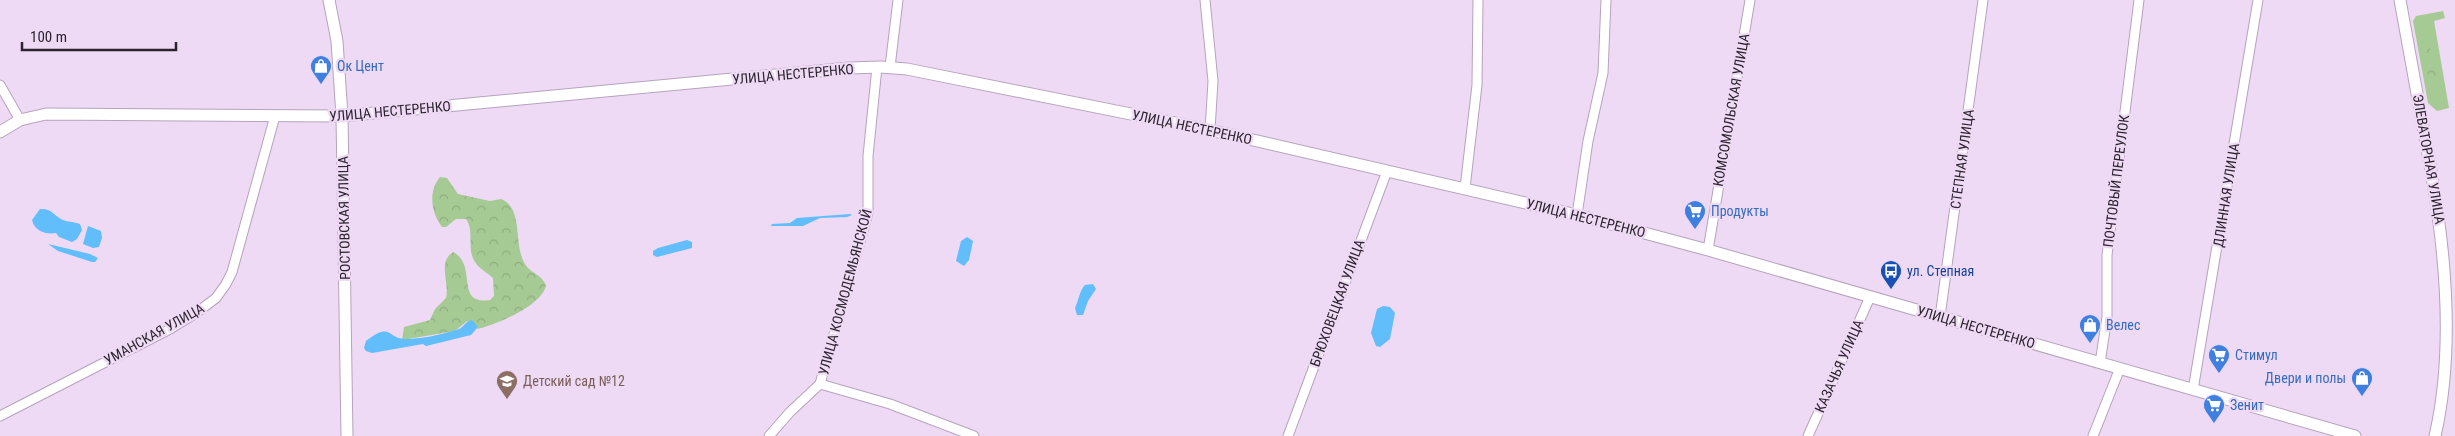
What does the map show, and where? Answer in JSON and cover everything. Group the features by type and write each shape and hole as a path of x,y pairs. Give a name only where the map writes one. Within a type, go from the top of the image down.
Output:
{"street":[{"name":"РОСТОВСКАЯ УЛИЦА","path":"329,0 337,42 342,116 347,436"},
{"path":"890,68 898,0"},
{"path":"1205,0 1213,81 1210,130"},
{"path":"1465,188 1477,85 1478,0"},
{"path":"1577,215 1588,141 1603,73 1606,0"},
{"name":"КОМСОМОЛЬСКАЯ УЛИЦА","path":"1708,250 1750,0"},
{"name":"СТЕПНАЯ УЛИЦА","path":"1940,317 1983,0"},
{"name":"ПОЧТОВЫЙ ПЕРЕУЛОК","path":"2100,363 2107,317 2107,256 2139,0"},
{"name":"ДЛИННАЯ УЛИЦА","path":"2194,390 2258,0"},
{"name":"ЭЛЕВАТОРНАЯ УЛИЦА","path":"2400,0 2444,240 2451,315 2450,378 2435,436"},
{"name":"УЛИЦА НЕСТЕРЕНКО","path":"0,132 20,120 60,113 342,116 877,67 907,69 1210,130 1577,215 1708,250 2355,436"},
{"name":"УЛИЦА КОСМОДЕМЬЯНСКОЙ","path":"770,436 790,412 820,384 868,213 868,156 877,67"},
{"path":"0,85 20,120"},
{"name":"УМАНСКАЯ УЛИЦА","path":"0,416 170,329 216,298 232,272 275,116"},
{"name":"БРЮХОВЕЦКАЯ УЛИЦА","path":"1288,436 1386,171"},
{"name":"КАЗАЧЬЯ УЛИЦА","path":"1808,436 1870,297"},
{"path":"2093,436 2120,368"},
{"path":"820,384 890,404 974,436"}],"green space":[{"path":"2443,11 2445,18 2434,21 2449,108 2437,111 2428,103 2413,21 2416,16"},
{"path":"2425,39 2440,78 2439,85 2434,90 2430,85 2425,63 2426,52 2422,43"},
{"path":"440,177 447,178 458,194 490,201 501,199 508,204 513,210 516,219 521,256 530,270 542,279 546,286 536,301 506,319 477,329 478,327 467,321 455,331 402,340 404,327 430,320 435,309 446,298 445,267 448,256 453,252 464,265 469,291 473,297 479,300 490,300 494,296 493,278 479,267 472,257 470,229 466,219 456,219 446,227 442,227 435,215 432,195"}],"water":[{"path":"40,209 50,211 63,220 80,224 82,230 77,239 72,242 59,237 56,233 45,233 35,227 32,220"},
{"path":"852,215 847,217 820,218 803,226 771,226 772,224 790,223 797,218"},
{"path":"88,226 101,231 102,238 99,247 93,248 83,244"},
{"path":"967,237 973,241 969,260 964,266 956,261 961,241"},
{"path":"687,240 692,242 692,248 657,257 653,255 653,251 658,248"},
{"path":"48,244 90,254 98,258 95,262 92,262 58,251"},
{"path":"1093,284 1096,289 1088,301 1083,315 1077,315 1075,308 1082,289 1085,285"},
{"path":"1383,306 1390,307 1395,313 1390,339 1380,347 1376,346 1371,333 1377,309"},
{"path":"472,320 478,327 471,335 426,346 423,344 372,353 364,348 366,341 381,332 388,332 405,339 424,337 444,334 462,327"}],"place":[{"name":"Ок Цент","path":"321,85"},
{"name":"Продукты","path":"1695,230"},
{"name":"ул. Степная","path":"1891,290"},
{"name":"Велес","path":"2090,344"},
{"name":"Стимул","path":"2219,374"},
{"name":"Двери и полы","path":"2362,397"},
{"name":"Детский сад №12","path":"507,400"},
{"name":"Зенит","path":"2214,424"}]}
